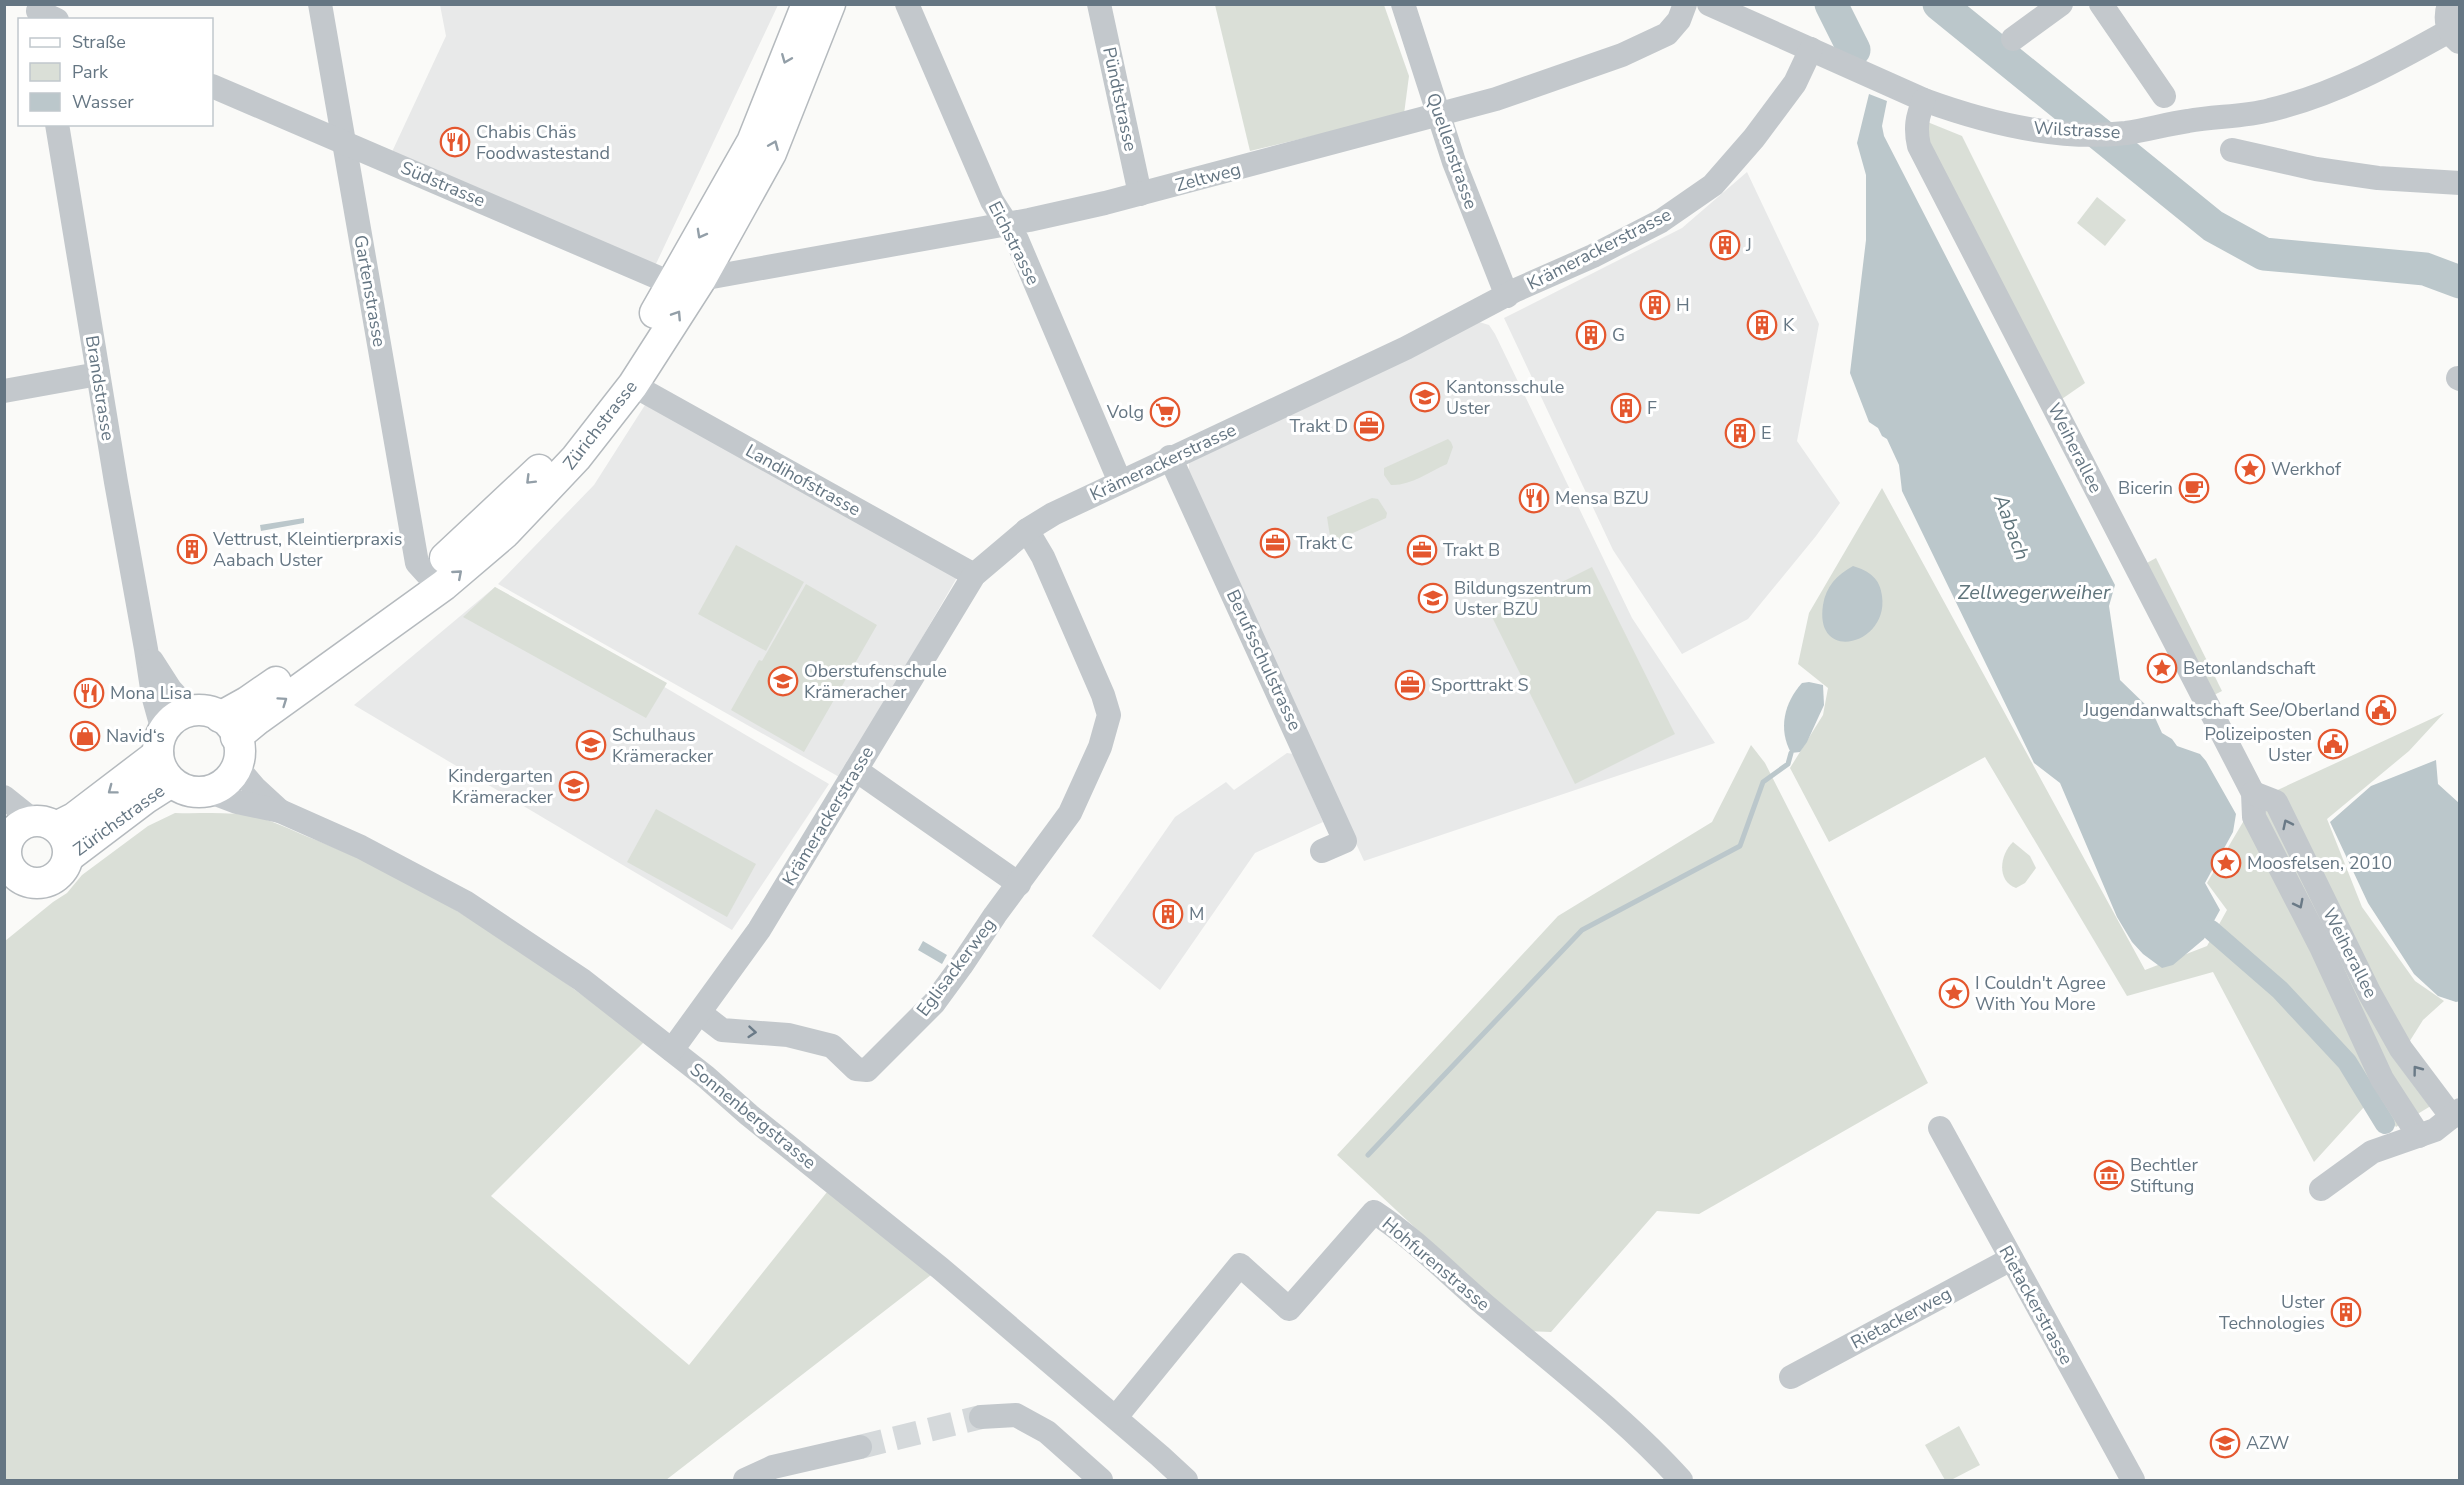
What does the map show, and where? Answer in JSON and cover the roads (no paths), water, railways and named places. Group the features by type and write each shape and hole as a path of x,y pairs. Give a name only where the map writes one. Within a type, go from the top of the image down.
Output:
{"main road":[{"name":"Zürichstrasse","path":"228,727 258,719 444,585 505,533 576,458 633,385 687,281 752,142 807,4"},
{"name":"Zürichstrasse","path":"228,727 247,702 427,574 535,474 568,436 687,281 771,153 830,4"},
{"path":"190,711 206,711 228,727 239,754 236,766 227,781 208,791 191,792 171,782 162,769 161,742 172,720 190,711"},
{"name":"Zürichstrasse","path":"45,824 74,819 161,742"},
{"name":"Zürichstrasse","path":"68,857 171,782"},
{"path":"45,824 66,840 68,857 63,869 52,879 15,888 15,875 6,850 16,828 45,824"}],"street":[{"name":"Gartenstrasse","path":"320,4 417,563 427,574"},
{"name":"Eichstrasse","path":"907,4 992,201 1017,240 1120,482"},
{"name":"Pündtstrasse","path":"1099,4 1140,194"},
{"name":"Quellenstrasse","path":"1403,4 1454,162 1507,296"},
{"name":"Zeltweg","path":"687,281 1006,223 1140,194 1496,99 1622,56 1667,34 1679,20 1685,4"},
{"name":"Wilstrasse","path":"1709,4 1924,100 1993,123 2065,133 2126,133 2188,121 2267,111 2313,99 2419,49 2454,37"},
{"path":"2013,39 2061,4"},
{"path":"2101,4 2164,96"},
{"path":"2449,4 2446,19 2454,37"},
{"name":"Krämerackerstrasse","path":"672,1050 759,930 974,575 1028,530 1053,514 1406,348 1662,221 1713,185 1754,138 1795,83 1811,49"},
{"name":"Südstrasse","path":"213,86 344,143 687,281"},
{"name":"Weiherallee","path":"1924,100 1917,118 1916,131 1919,146 2253,794 2254,817 2326,957 2382,1079 2419,1136"},
{"name":"Brandstrasse","path":"57,126 161,742"},
{"path":"2232,150 2316,169 2378,178 2460,183"},
{"path":"4,391 98,374"},
{"name":"Landihofstrasse","path":"633,385 974,575"},
{"name":"Berufsschulstrasse","path":"1170,457 1345,842 1322,851"},
{"name":"Eglisackerweg","path":"700,1013 722,1030 788,1035 832,1046 856,1069 867,1070 934,1003 1070,813 1100,747 1108,715 1103,695 1028,530"},
{"name":"Brandstrasse","path":"146,651 170,689 190,711"},
{"name":"Sonnenbergstrasse","path":"236,766 280,811"},
{"path":"856,770 1019,884"},
{"name":"Sonnenbergstrasse","path":"208,791 237,802 280,811 361,847 465,902 582,980 672,1050 749,1115 940,1268 1186,1480"},
{"name":"Weiherallee","path":"2253,794 2276,802 2375,1003 2401,1049 2456,1113 2435,1130 2372,1152 2321,1189"},
{"path":"4,797 45,824"},
{"name":"Rietackerstrasse","path":"1940,1128 2133,1480"},
{"name":"Hohfurenstrasse","path":"1116,1418 1240,1265 1288,1309 1374,1212 1404,1231 1471,1294 1653,1451 1681,1480"},
{"name":"Rietackerweg","path":"1791,1377 2011,1258"},
{"path":"981,1417 1016,1415 1037,1426 1047,1432 1101,1480"},
{"path":"745,1480 772,1467 860,1447"}],"water":[{"name":"Zellwegerweiher","path":"1869,94 1887,101 1882,126 1884,136 2115,585 2109,606 2120,680 2152,711 2162,733 2172,739 2177,746 2200,754 2236,814 2233,832 2205,883 2220,910 2204,939 2173,965 2162,968 2143,954 2132,942 2117,917 2060,783 2034,763 1902,491 1899,465 1887,439 1882,436 1878,428 1869,422 1850,373 1866,240 1866,175 1857,143"},
{"path":"304,518 304,523 261,531 260,525"},
{"path":"1853,566 1869,573 1879,584 1882,596 1881,613 1874,626 1864,636 1852,641 1840,641 1829,635 1823,624 1823,605 1833,582"},
{"path":"1802,683 1823,685 1824,705 1807,742 1800,752 1791,753 1784,726 1787,708"},
{"path":"2436,760 2438,784 2459,803 2460,1001 2456,1002 2438,996 2414,974 2368,903 2330,822 2371,786"},
{"path":"923,941 947,955 942,964 918,950"}],"waterway":[{"path":"1831,4 1854,50"},
{"name":"Aabach","path":"1939,4 2213,226 2264,254 2425,269 2460,282"},
{"path":"1368,1155 1582,930 1740,846 1763,782 1788,764 1791,753"},
{"path":"2211,930 2280,990 2347,1062 2385,1124"}],"tunnel":[{"path":"860,1447 981,1417"}],"place":[{"name":"Chabis Chäs Foodwastestand","path":"455,142"},
{"name":"J","path":"1725,245"},
{"name":"H","path":"1655,305"},
{"name":"K","path":"1762,325"},
{"name":"G","path":"1591,335"},
{"name":"Kantonsschule Uster","path":"1425,397"},
{"name":"F","path":"1626,408"},
{"name":"Volg","path":"1165,412"},
{"name":"Trakt D","path":"1369,426"},
{"name":"E","path":"1740,433"},
{"name":"Werkhof","path":"2250,469"},
{"name":"Bicerin","path":"2194,488"},
{"name":"Mensa BZU","path":"1534,498"},
{"name":"Trakt C","path":"1275,543"},
{"name":"Vettrust, Kleintierpraxis Aabach Uster","path":"192,549"},
{"name":"Trakt B","path":"1422,550"},
{"name":"Bildungszentrum Uster BZU","path":"1433,598"},
{"name":"Betonlandschaft","path":"2162,668"},
{"name":"Oberstufenschule Krämeracher","path":"783,681"},
{"name":"Sporttrakt S","path":"1410,685"},
{"name":"Mona Lisa","path":"89,693"},
{"name":"Jugendanwaltschaft See/Oberland","path":"2381,710"},
{"name":"Navid‘s","path":"85,736"},
{"name":"Polizeiposten Uster","path":"2333,744"},
{"name":"Schulhaus Krämeracker","path":"591,745"},
{"name":"Kindergarten Krämeracker","path":"574,786"},
{"name":"Moosfelsen, 2010","path":"2226,863"},
{"name":"M","path":"1168,914"},
{"name":"I Couldn't Agree With You More","path":"1954,993"},
{"name":"Bechtler Stiftung","path":"2109,1175"},
{"name":"Uster Technologies","path":"2346,1312"},
{"name":"AZW","path":"2225,1443"}]}
